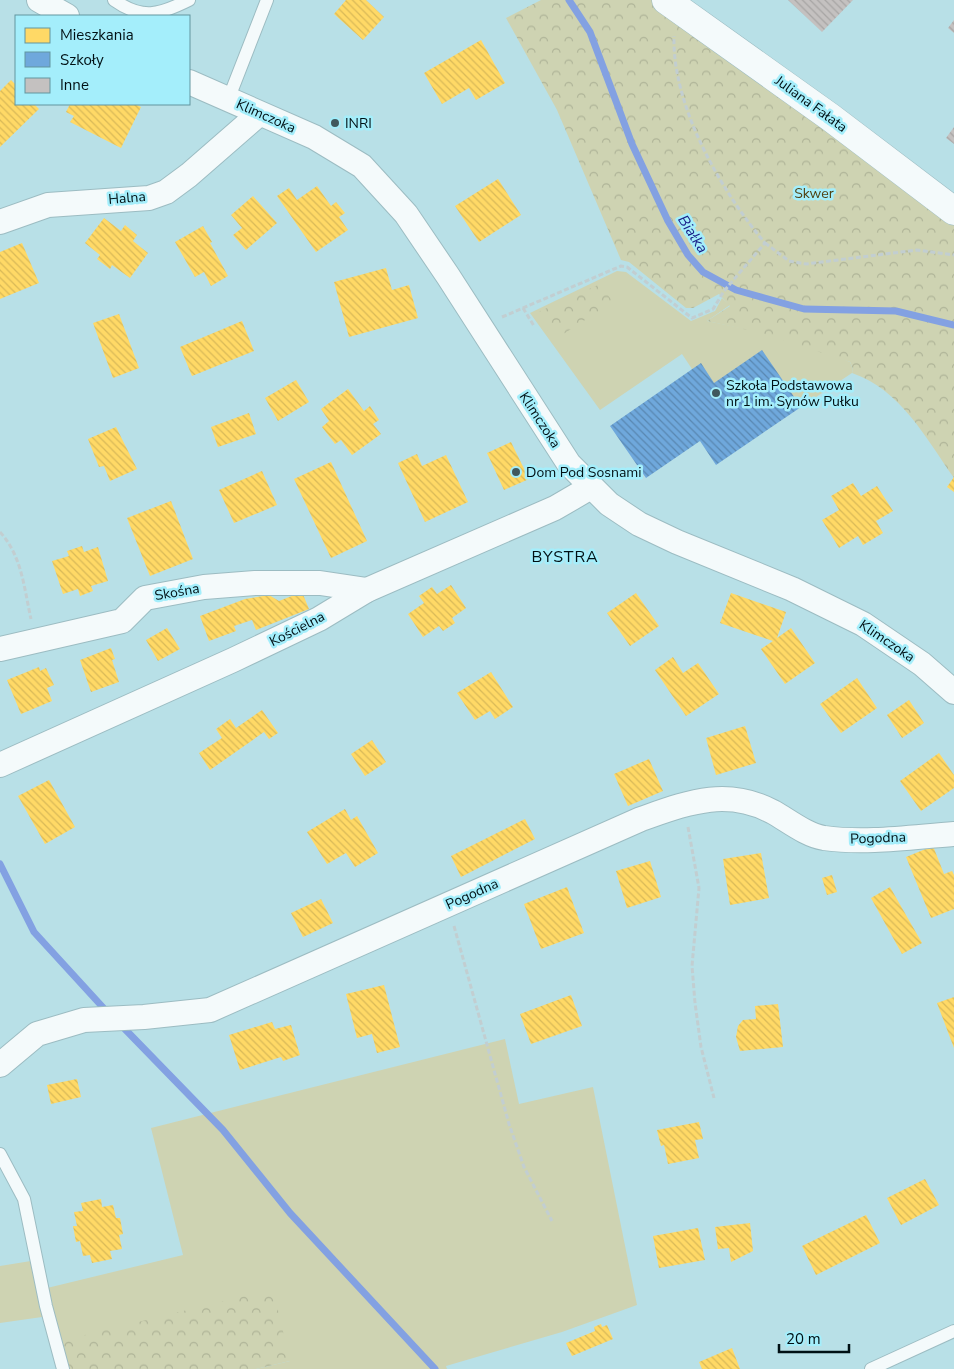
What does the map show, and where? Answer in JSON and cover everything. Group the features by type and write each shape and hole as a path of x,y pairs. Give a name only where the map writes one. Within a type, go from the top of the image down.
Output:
{"street":[{"name":"Juliana Fałata","path":"670,4 830,117 954,211"},
{"name":"Klimczoka","path":"190,82 314,137 362,166 406,214 481,326 567,462 609,504 639,524 792,589 863,624 922,664 954,692"},
{"name":"Halna","path":"0,222 48,205 149,198 166,192 189,175 259,114"},
{"name":"Kościelna","path":"0,765 234,660 318,619 367,590 555,508 591,487"},
{"name":"Skośna","path":"0,649 122,621 145,598 204,587 254,583 320,583 367,590"},
{"name":"Pogodna","path":"0,1065 37,1034 84,1020 210,1010 640,819 684,804 725,798 740,799 755,803 811,835 822,838 852,840 954,834"}],"lane":[{"path":"114,0 126,9 142,14 167,10 189,0"},
{"path":"228,100 267,0"},
{"path":"0,1154 24,1199 46,1306 63,1369"},
{"path":"871,1369 954,1331"}],"path":[{"path":"670,4 674,48 686,104 703,146 722,183 743,216 765,243 789,261 806,264 917,250 954,255"},
{"path":"481,326 621,266 627,267 692,318 713,309 724,291 765,243"},
{"path":"523,308 534,326"},
{"path":"0,532 10,544 20,567 36,641"},
{"path":"684,804 699,888 692,966 695,1003 701,1047 714,1098"},
{"path":"448,904 509,1124 524,1168 552,1221"}],"green space":[{"name":"Skwer","path":"541,0 666,0 954,211 954,478 910,416 884,391 869,380 852,373 853,369 850,362 761,333 707,321 730,306 719,294 693,308 686,308 629,262 621,260 557,110 506,18"},
{"path":"617,271 626,272 691,321 715,311 722,298 730,305 707,321 761,332 843,359 850,362 853,369 852,373 801,407 714,383 692,369 682,354 600,410 530,313"},
{"path":"600,284 613,302 554,340 536,313"},
{"path":"505,1039 519,1104 593,1087 637,1305 562,1332 446,1366 447,1369 256,1369 290,1361 56,1342 49,1316 0,1323 0,1266 37,1260 43,1289 183,1255 151,1128"},
{"path":"273,1289 290,1361 256,1369 63,1369 56,1342"}],"building: Mieszkania":[{"path":"346,0 366,0 384,17 363,40 334,14"},
{"path":"481,40 505,83 476,100 469,88 442,104 424,73"},
{"path":"11,80 15,84 15,105 35,105 39,109 0,147 0,91"},
{"path":"70,105 137,105 141,107 121,148 70,122 74,116 66,112"},
{"path":"498,179 521,215 479,242 455,206"},
{"path":"317,186 331,206 336,202 345,213 339,217 348,230 316,252 277,196 289,188 297,200"},
{"path":"253,196 277,223 246,250 233,235 242,228 231,215"},
{"path":"104,218 121,231 125,225 137,235 133,241 148,253 130,278 112,265 110,269 97,259 100,255 85,243"},
{"path":"203,226 228,276 211,286 204,272 195,277 175,242"},
{"path":"22,243 39,283 0,299 0,252"},
{"path":"386,268 392,290 409,285 418,318 349,337 334,282"},
{"path":"119,314 139,368 113,378 93,323"},
{"path":"242,321 254,351 192,376 180,347"},
{"path":"296,380 309,402 278,421 265,398"},
{"path":"348,389 364,411 370,406 379,420 373,424 381,434 352,455 341,440 335,444 322,427 329,421 321,409"},
{"path":"249,413 256,434 218,447 211,427"},
{"path":"116,427 137,469 110,481 104,466 99,467 88,439"},
{"path":"511,442 529,479 504,490 487,453"},
{"path":"417,454 422,466 446,455 468,502 425,522 398,463"},
{"path":"331,462 367,541 331,558 294,479"},
{"path":"262,471 277,505 234,523 219,490"},
{"path":"954,477 954,492 947,487"},
{"path":"853,483 861,496 877,486 893,511 876,521 883,533 863,545 858,536 839,548 822,520 839,510 831,496"},
{"path":"171,501 193,559 150,576 127,518"},
{"path":"82,546 84,552 98,547 108,581 91,586 93,591 80,596 78,589 63,594 52,561 69,556 67,551"},
{"path":"451,585 466,608 452,618 455,623 443,631 439,626 423,637 408,614 424,603 419,596 432,587 437,594"},
{"path":"302,592 309,609 256,630 252,620 234,626 236,631 209,641 200,616 245,599 269,595 279,601"},
{"path":"636,593 659,626 630,646 607,613"},
{"path":"731,593 786,612 777,638 791,628 815,663 785,684 761,649 773,641 720,623"},
{"path":"167,628 180,649 158,661 146,640"},
{"path":"111,648 115,659 112,660 119,682 91,692 80,660"},
{"path":"673,657 683,673 698,663 719,694 686,716 655,670"},
{"path":"39,667 40,671 46,668 54,685 47,688 52,701 21,714 7,680"},
{"path":"491,672 513,707 495,719 490,711 475,720 457,693"},
{"path":"857,678 877,708 841,733 820,704"},
{"path":"909,700 924,723 902,738 887,715"},
{"path":"262,710 278,733 269,739 264,732 210,770 199,753 222,738 216,729 230,719 236,728"},
{"path":"745,726 756,763 716,775 706,738"},
{"path":"372,740 386,762 365,776 351,754"},
{"path":"939,753 954,775 954,788 921,811 900,781"},
{"path":"649,759 663,791 628,806 614,774"},
{"path":"49,780 75,827 45,844 18,796"},
{"path":"345,809 351,820 357,816 378,853 355,867 346,853 327,864 307,832"},
{"path":"525,819 535,839 461,877 451,856"},
{"path":"933,846 944,874 952,871 954,875 954,909 931,918 906,857"},
{"path":"761,853 769,898 730,905 723,859"},
{"path":"650,861 661,897 627,908 616,871"},
{"path":"832,875 837,892 827,895 822,878"},
{"path":"567,887 584,933 541,949 524,904"},
{"path":"890,887 922,943 902,954 871,898"},
{"path":"321,899 333,923 303,937 291,913"},
{"path":"384,985 400,1047 377,1053 372,1034 357,1038 346,994"},
{"path":"571,995 582,1026 531,1044 520,1014"},
{"path":"954,997 954,1048 937,1003"},
{"path":"778,1004 783,1047 740,1051 736,1037 738,1026 743,1020 756,1019 755,1006"},
{"path":"272,1022 275,1029 291,1025 300,1055 283,1061 281,1057 240,1070 229,1035"},
{"path":"77,1079 81,1097 51,1104 47,1085"},
{"path":"699,1122 703,1139 695,1140 699,1158 668,1164 664,1145 661,1146 657,1130"},
{"path":"925,1179 939,1205 901,1225 887,1198"},
{"path":"101,1199 102,1207 113,1205 116,1218 120,1218 123,1234 119,1235 122,1249 110,1251 112,1259 92,1263 90,1255 83,1256 80,1241 76,1242 73,1226 77,1226 74,1212 83,1211 81,1203"},
{"path":"866,1215 880,1243 816,1275 802,1246"},
{"path":"750,1223 753,1251 731,1262 729,1248 718,1249 715,1227"},
{"path":"698,1228 705,1260 659,1268 653,1236"},
{"path":"601,1324 602,1327 607,1325 613,1339 572,1356 566,1343 595,1331 594,1327"},
{"path":"732,1348 740,1369 702,1369 699,1362"}],"building: Szkoły":[{"path":"762,350 801,407 716,465 700,441 646,478 610,426 701,363 714,383"}],"building: Inne":[{"path":"788,0 853,0 822,32"},
{"path":"954,20 954,33 948,28"},
{"path":"954,127 954,144 946,138"}],"waterway":[{"name":"Białka","path":"569,0 590,32 632,144 668,221 688,255 703,272 736,290 804,309 896,311 954,325"},
{"path":"0,864 34,932 109,1014"},
{"path":"119,1023 223,1130 290,1213 435,1369"}],"place":[{"name":"INRI","path":"335,123"},
{"name":"Szkoła Podstawowa nr 1 im. Synów Pułku","path":"716,393"},
{"name":"Dom Pod Sosnami","path":"516,472"}],"district":[{"name":"BYSTRA","path":"565,557"}]}
